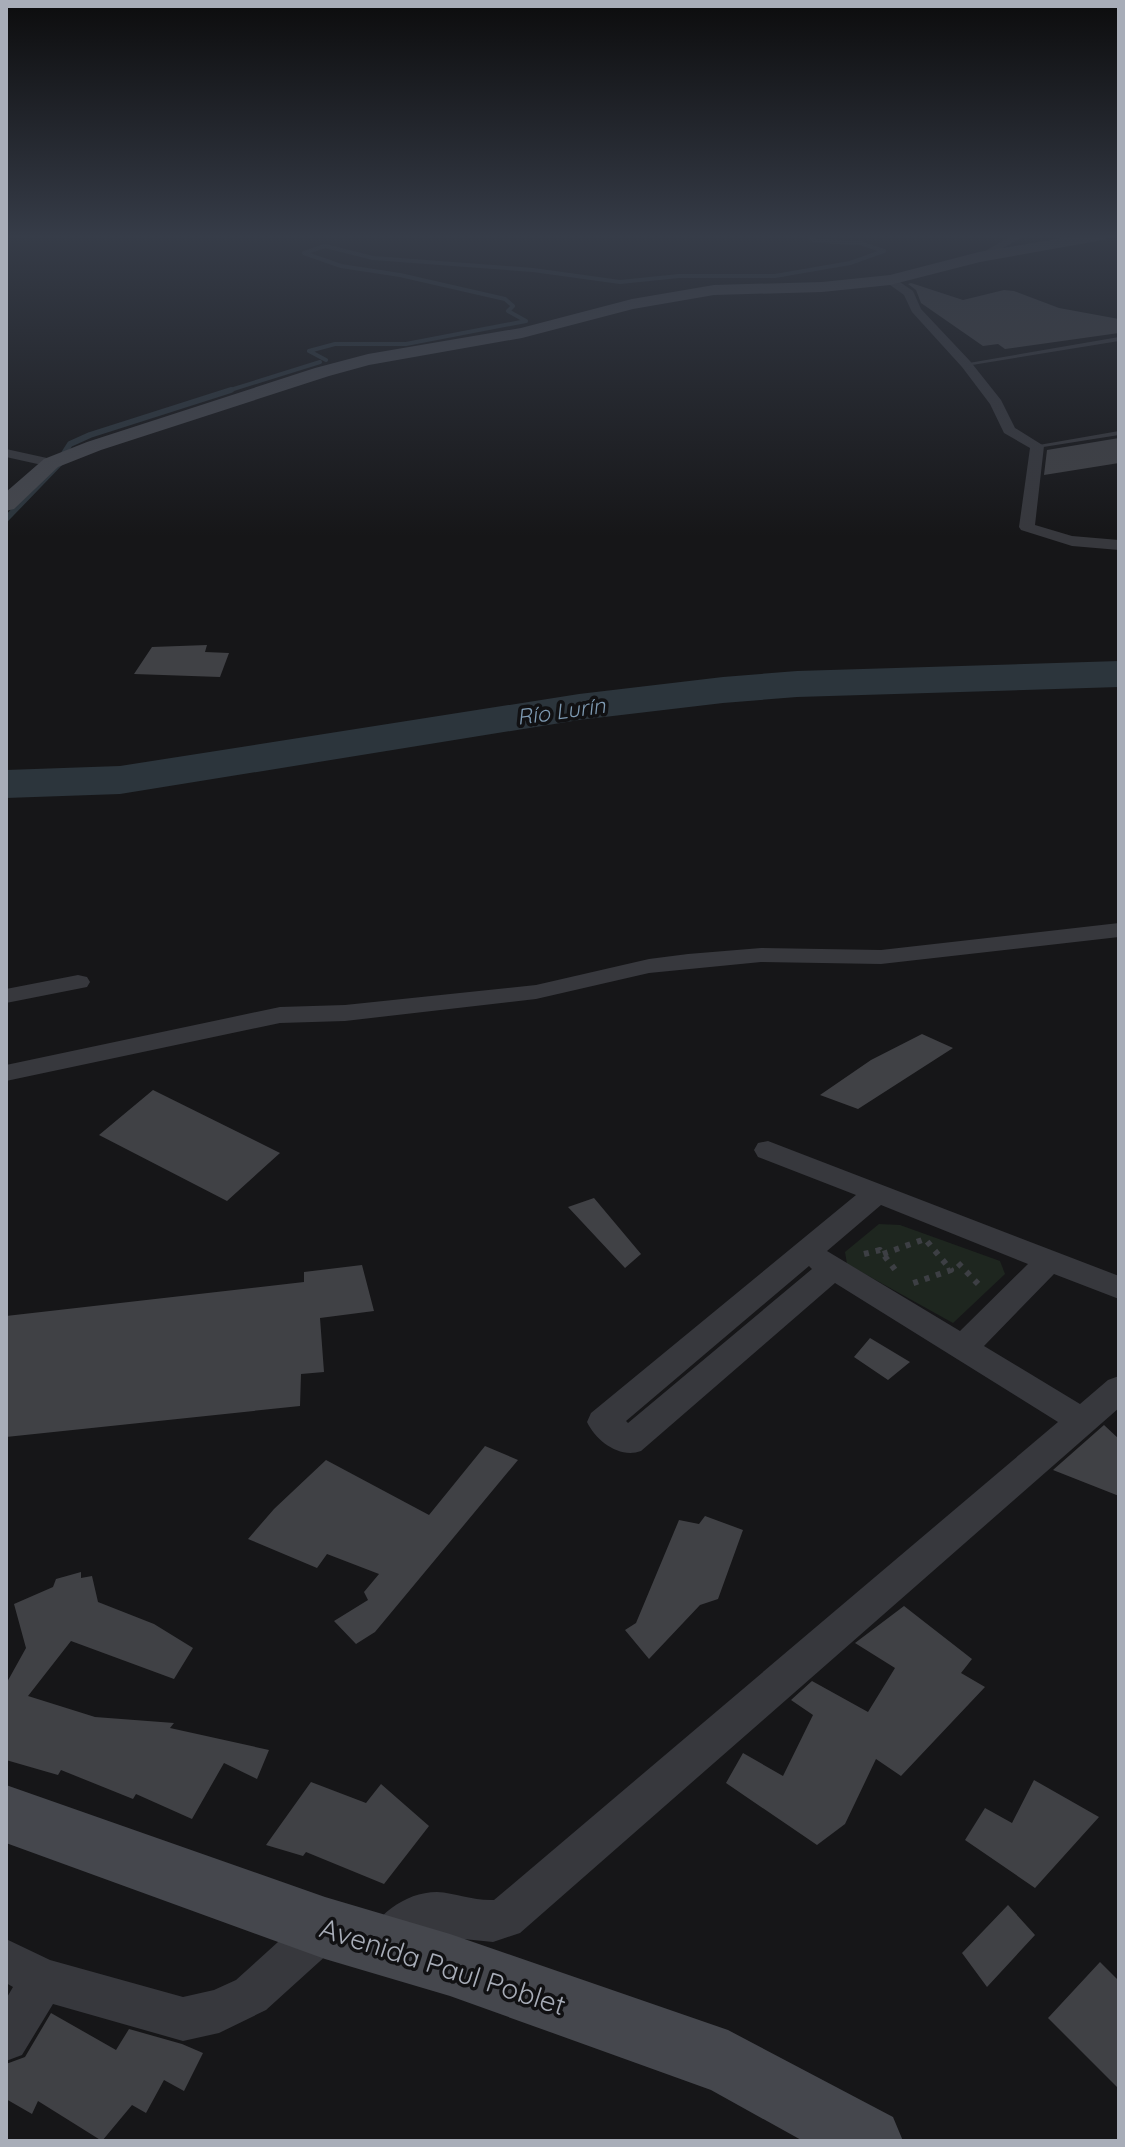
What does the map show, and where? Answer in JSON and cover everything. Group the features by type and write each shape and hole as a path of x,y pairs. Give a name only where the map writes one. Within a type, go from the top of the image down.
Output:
{"street":[{"path":"6,504 51,463 109,441 368,360 500,336"},
{"path":"940,336 996,403 1009,430 1037,446 1027,527 1048,537 1093,545 1119,545"},
{"path":"6,453 51,463"},
{"path":"6,1073 280,1015 345,1013 536,992 649,966 761,955 881,957 1119,930"},
{"path":"6,996 78,982"},
{"path":"768,1150 1119,1288"},
{"path":"820,1260 603,1422 629,1442 820,1260 877,1193"},
{"path":"820,1260 1082,1421"},
{"path":"963,1348 1049,1261"},
{"path":"383,1945 409,1920 425,1912 443,1912 480,1921 495,1922 505,1918 1119,1389"},
{"name":"Avenida Paul Poblet","path":"6,1814 325,1928 450,1965 728,2063 869,2141"},
{"path":"6,2039 24,1970 183,2019 219,2011 251,1995 325,1928"}],"lane":[{"path":"966,364 1119,339"},
{"path":"1037,446 1119,433"}],"path":[{"path":"913,1230 939,1240"},
{"path":"883,1254 925,1239 951,1270 907,1285"},
{"path":"949,1267 968,1259"},
{"path":"958,1263 985,1291"},
{"path":"975,1302 994,1282"}],"shaded area":[{"path":"879,1224 900,1225 1000,1261 1005,1274 953,1323 847,1264 845,1252"}],"building":[{"path":"969,336 1096,336 1005,349 998,344 983,346"},
{"path":"1119,438 1119,463 1044,475 1047,450"},
{"path":"207,645 205,652 229,653 220,677 134,674 152,647"},
{"path":"922,1034 953,1048 858,1109 820,1095 871,1060"},
{"path":"153,1090 280,1153 227,1201 99,1135"},
{"path":"594,1198 641,1254 625,1268 568,1207"},
{"path":"362,1265 374,1311 320,1318 324,1372 301,1374 300,1406 6,1437 6,1316 304,1282 304,1272"},
{"path":"870,1338 910,1362 888,1380 854,1357"},
{"path":"1104,1425 1119,1439 1119,1496 1053,1470"},
{"path":"485,1446 518,1460 375,1632 356,1644 334,1621 368,1600 364,1592 379,1574 327,1554 317,1568 248,1539 274,1509 326,1460 429,1515"},
{"path":"705,1516 743,1530 718,1599 700,1605 649,1659 625,1630 636,1623 679,1520 699,1524"},
{"path":"81,1572 81,1578 92,1576 98,1602 154,1624 193,1648 174,1679 71,1641 28,1696 95,1717 174,1723 170,1728 269,1750 257,1779 224,1763 192,1819 136,1794 133,1799 61,1770 58,1775 6,1760 6,1684 26,1648 14,1604 53,1587 56,1579"},
{"path":"904,1606 972,1659 961,1673 985,1687 901,1776 876,1759 845,1824 817,1845 726,1783 743,1753 783,1776 813,1715 791,1700 812,1681 868,1712 895,1668 855,1643"},
{"path":"1034,1780 1099,1817 1035,1888 965,1840 985,1808 1012,1823"},
{"path":"311,1782 366,1803 381,1784 429,1826 384,1884 306,1852 303,1856 266,1845"},
{"path":"1008,1905 1035,1935 987,1987 962,1953"},
{"path":"1100,1962 1119,1981 1119,2089 1048,2018"},
{"path":"51,2013 116,2050 129,2029 203,2053 184,2091 164,2080 146,2113 132,2105 102,2141 38,2101 32,2114 6,2099 6,2064 25,2057"}],"waterway":[{"path":"326,360 309,351 335,344 406,344 447,336"},
{"path":"224,392 320,362"},
{"path":"63,455 70,444 90,435 231,390"},
{"path":"6,519 60,463"},
{"name":"Río Lurín","path":"6,784 120,780 579,707 723,690 797,684 1119,674"}]}
